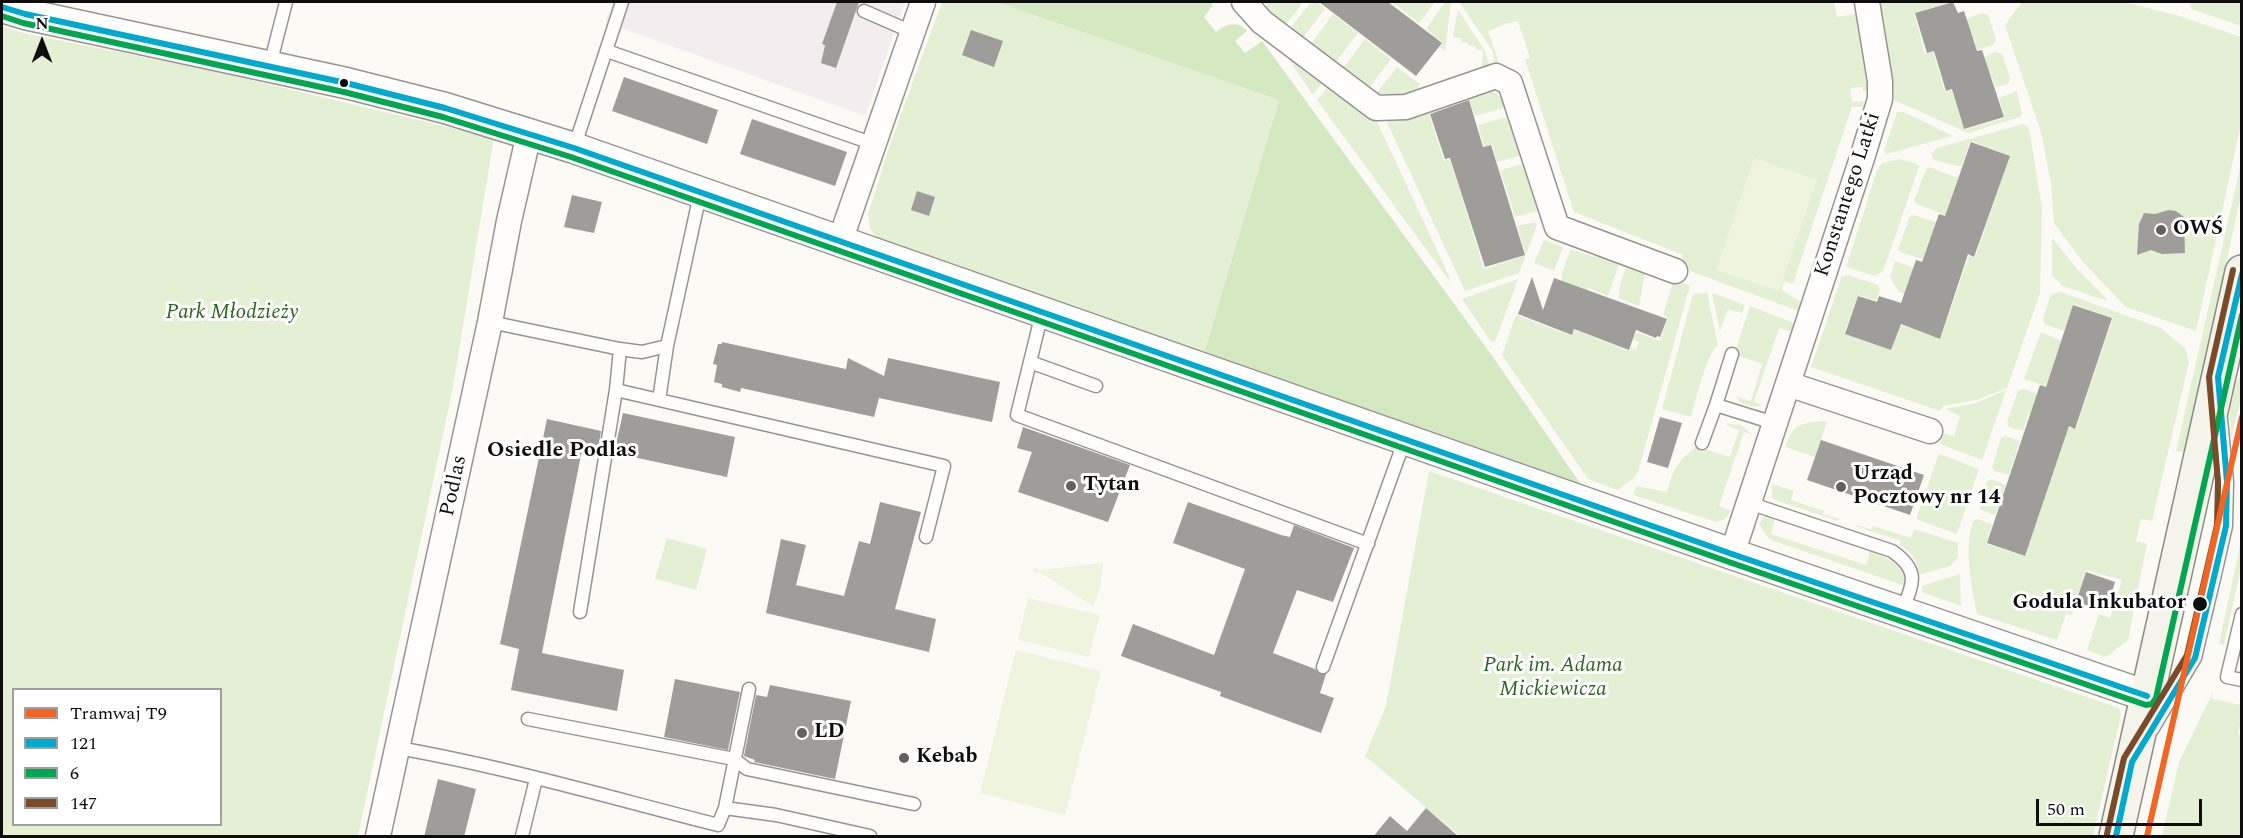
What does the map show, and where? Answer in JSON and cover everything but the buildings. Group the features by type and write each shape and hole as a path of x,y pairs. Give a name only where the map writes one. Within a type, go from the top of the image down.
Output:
{"main road":[{"path":"2116,837 2147,696 2228,360 2241,272"}],"street":[{"path":"840,241 923,2"},
{"path":"1244,2 1262,22 1376,108 1406,107 1496,76 1510,82 1557,227 1675,271"},
{"name":"Konstantego Latki","path":"1732,554 1880,99 1880,81 1867,2"},
{"path":"20,8 445,108 574,148 1901,613 2147,696"},
{"name":"Podlas","path":"378,837 490,322 508,221 529,134"},
{"path":"1788,384 1930,431"}],"lane":[{"path":"270,65 286,2"},
{"path":"574,148 622,2"},
{"path":"864,11 912,32"},
{"path":"607,51 874,144"},
{"path":"658,400 667,346 697,208 703,193"},
{"path":"1042,312 1017,415 1368,544"},
{"path":"490,322 642,352 667,346"},
{"path":"580,612 616,390 620,349"},
{"path":"1702,443 1732,354"},
{"path":"2132,762 2195,658 2226,526 2228,360"},
{"path":"1030,362 1096,386"},
{"path":"616,390 944,466 926,537"},
{"path":"1716,405 1774,423"},
{"path":"1323,667 1405,438"},
{"path":"1749,503 1892,551 1906,561 1913,582 1901,613"},
{"path":"2241,614 2227,677 2241,680"},
{"path":"398,748 496,767 718,825 725,808 749,689"},
{"path":"528,719 734,759 747,769 914,804"},
{"path":"522,837 536,779"},
{"path":"725,808 776,815 840,833 870,837"}],"shaded area":[{"path":"613,2 905,2 865,116 605,22"}],"green space":[{"path":"942,2 996,2 1279,100 1203,357 880,245 870,228 868,214 892,139"},
{"path":"996,2 1210,2 1213,5 1204,17 1216,32 1232,24 1240,25 1247,31 1235,41 1245,53 1262,41 1493,357 1582,486 1203,357 1279,100"},
{"path":"1266,2 1303,2 1283,29 1269,19"},
{"path":"1311,2 1317,2 1325,9 1300,42 1287,32"},
{"path":"1392,2 1435,2 1419,23"},
{"path":"1445,2 1451,2 1445,51 1440,47 1443,43 1426,29"},
{"path":"1459,2 1834,2 1837,17 1860,13 1870,91 1863,91 1863,87 1850,88 1852,102 1863,101 1865,107 1852,107 1793,284 1784,281 1781,290 1803,303 1801,312 1679,267 1683,255 1574,212 1525,60 1530,58 1518,21 1504,24 1488,32 1498,59 1496,68 1492,50"},
{"path":"1877,2 1951,2 1914,13 1925,54 1933,52 1945,92 1952,90 1964,130 2005,118 1999,98 2017,91 2022,115 1968,133 1894,100"},
{"path":"2022,2 2124,2 2179,16 2241,37 2241,124 2196,331 2126,307 2082,261 2054,223 2051,183 2041,132 2005,25"},
{"path":"2189,2 2241,2 2241,26 2191,9"},
{"path":"1458,10 1485,51 1491,71 1481,70 1483,51 1461,42 1461,38 1453,37"},
{"path":"1982,13 1988,15 1996,39 1994,44 1977,50 1974,39 1967,41 1961,21"},
{"path":"1333,14 1358,33 1333,66 1308,48"},
{"name":"Park Młodzieży","path":"2,26 23,33 213,71 494,138 453,387 358,836 2,836"},
{"path":"1365,39 1391,59 1367,91 1340,72"},
{"path":"1291,52 1326,78 1313,95 1287,57"},
{"path":"1994,52 2002,54 2010,78 2008,84 1996,87 1992,77 1986,79 1980,60"},
{"path":"1397,67 1420,84 1414,96 1374,96"},
{"path":"1331,83 1373,113 1450,282 1317,100"},
{"path":"1488,90 1504,100 1507,107 1475,116 1469,99 1428,112 1444,161 1450,159 1484,269 1526,255 1519,273 1465,291 1385,118"},
{"path":"1897,112 1904,112 1953,136 1886,154 1884,151"},
{"path":"1510,116 1523,155 1497,162 1492,145 1484,146 1478,125"},
{"path":"2023,124 2028,127 2030,134 2042,208 2040,293 2007,388 1976,400 1943,406 1940,411 1811,367 1842,276 1847,275 1878,285 1880,290 1876,301 1858,295 1844,334 1891,350 1901,325 1940,339 1969,256 1975,258 2010,156 1971,141 1961,167 1934,160 1931,154 1937,148"},
{"path":"1754,158 1817,180 1779,291 1716,270"},
{"path":"1899,159 1915,163 1919,167 1883,271 1875,276 1846,267 1878,167 1883,163"},
{"path":"1526,163 1542,210 1515,217 1500,170"},
{"path":"2241,163 2241,196 2184,452 2176,451"},
{"path":"1929,167 1958,178 1945,215 1914,201 1926,169"},
{"path":"1914,215 1942,224 1936,244 1929,242 1923,259 1900,252 1898,249 1910,216"},
{"path":"1535,222 1537,225 1526,255 1517,226"},
{"path":"2052,238 2107,301 2063,286 2052,276"},
{"path":"1544,240 1563,247 1554,271 1534,263"},
{"path":"1572,250 1598,258 1600,254 1620,261 1608,296 1588,288 1585,294 1561,285 1562,273"},
{"path":"1895,261 1919,270 1910,296 1899,292 1890,277"},
{"path":"1627,263 1645,273 1639,306 1618,298"},
{"path":"1518,279 1495,342 1492,343 1462,299"},
{"path":"1674,279 1690,286 1638,472 1618,490 1588,479 1502,355 1516,315 1572,336 1575,330 1629,351 1631,348 1636,349 1639,342 1633,340 1636,332 1660,341 1668,318 1663,315"},
{"path":"2061,292 2161,328 2185,348 2189,362 2152,521 2141,519 2136,541 2147,544 2128,640 2106,657 2087,650 2099,614 2110,618 2122,580 2086,570 2072,615 2066,614 2057,640 1977,614 1971,579 1970,532 1973,521 1977,519 1992,524 1986,544 2025,556 2069,427 2076,429 2113,318 2074,304 2064,331 2044,324 2043,319 2051,294"},
{"path":"1707,293 1718,345 1706,366 1691,417 1662,409 1693,294"},
{"path":"1712,293 1745,305 1742,313 1728,309 1720,331"},
{"path":"1750,306 1796,324 1793,332 1779,328 1754,402 1762,405 1754,407 1744,404 1735,396 1751,401 1762,364 1734,354"},
{"path":"2041,332 2061,341 2046,386 2024,379"},
{"path":"2241,376 2241,398 2231,439 2231,397 2236,382"},
{"path":"2023,389 2042,395 2036,414 2029,413 2023,431 2009,427 2007,422 2018,391"},
{"path":"2006,390 1982,460 1940,444 1944,433 1954,436 1960,416 1945,409 1976,403"},
{"path":"1827,422 1815,457 1785,447 1794,429 1798,426"},
{"path":"1726,425 1741,425 1752,434 1744,432 1719,506 1731,511 1725,519 1716,522 1633,495 1636,486 1667,492 1677,466 1697,447 1730,457 1739,430"},
{"path":"2005,436 2020,441 2009,475 1994,471 1992,467 2001,438"},
{"path":"1939,454 1979,469 1957,534 1916,519"},
{"name":"Park im. Adama Mickiewicza","path":"1429,471 2119,708 2121,715 2093,836 1460,836 1365,756 1386,706"},
{"path":"1991,479 2006,485 1995,515 1981,510 1979,503 1987,482"},
{"path":"1772,484 1794,491 1791,500 1824,511 1823,514 1839,519 1838,521 1775,500 1772,497"},
{"path":"1765,515 1775,519 1771,534 1866,565 1870,551 1882,556 1894,563 1903,573 1905,586 1771,540 1759,524"},
{"path":"1856,525 1871,529 1873,526 1911,538 1914,529 1958,543 1958,558 1950,566 1919,575 1913,557 1899,545 1901,541"},
{"path":"667,538 707,549 696,590 655,579"},
{"path":"2241,541 2241,568 2224,645 2219,644"},
{"path":"1103,563 1101,586 1093,606 1039,572 1034,573 1033,571 1035,567 1040,570"},
{"path":"1960,574 1961,606 1922,592 1922,586"},
{"path":"1028,598 1100,615 1089,657 1018,640"},
{"path":"1016,650 1101,671 1065,815 980,793"},
{"path":"2213,692 2212,699 2241,705 2238,734 2242,735 2241,836 2162,836 2179,762"}],"tram line":[{"name":"T9","path":"2147,836 2242,417"}],"transit line":[{"name":"121","path":"2,7 25,14 346,83 445,108 574,148 1732,554 2147,696"},
{"name":"6","path":"2,16 23,23 344,92 443,117 571,157 1729,562 2146,705 2152,704 2156,698 2242,315"},
{"name":"147","path":"2107,834 2124,758 2187,655 2217,525 2218,482 2209,377 2233,270"},
{"name":"121","path":"2116,836 2132,762 2195,658 2226,526 2227,482 2218,377 2242,274"}],"place":[{"name":"OWŚ","path":"2161,230"},
{"name":"Tytan","path":"1071,486"},
{"name":"Urząd Pocztowy nr 14","path":"1841,487"},
{"name":"Godula Inkubator","path":"2200,604"},
{"name":"LD","path":"802,733"},
{"name":"Kebab","path":"904,758"}],"district":[{"name":"Osiedle Podlas","path":"562,452"}]}
